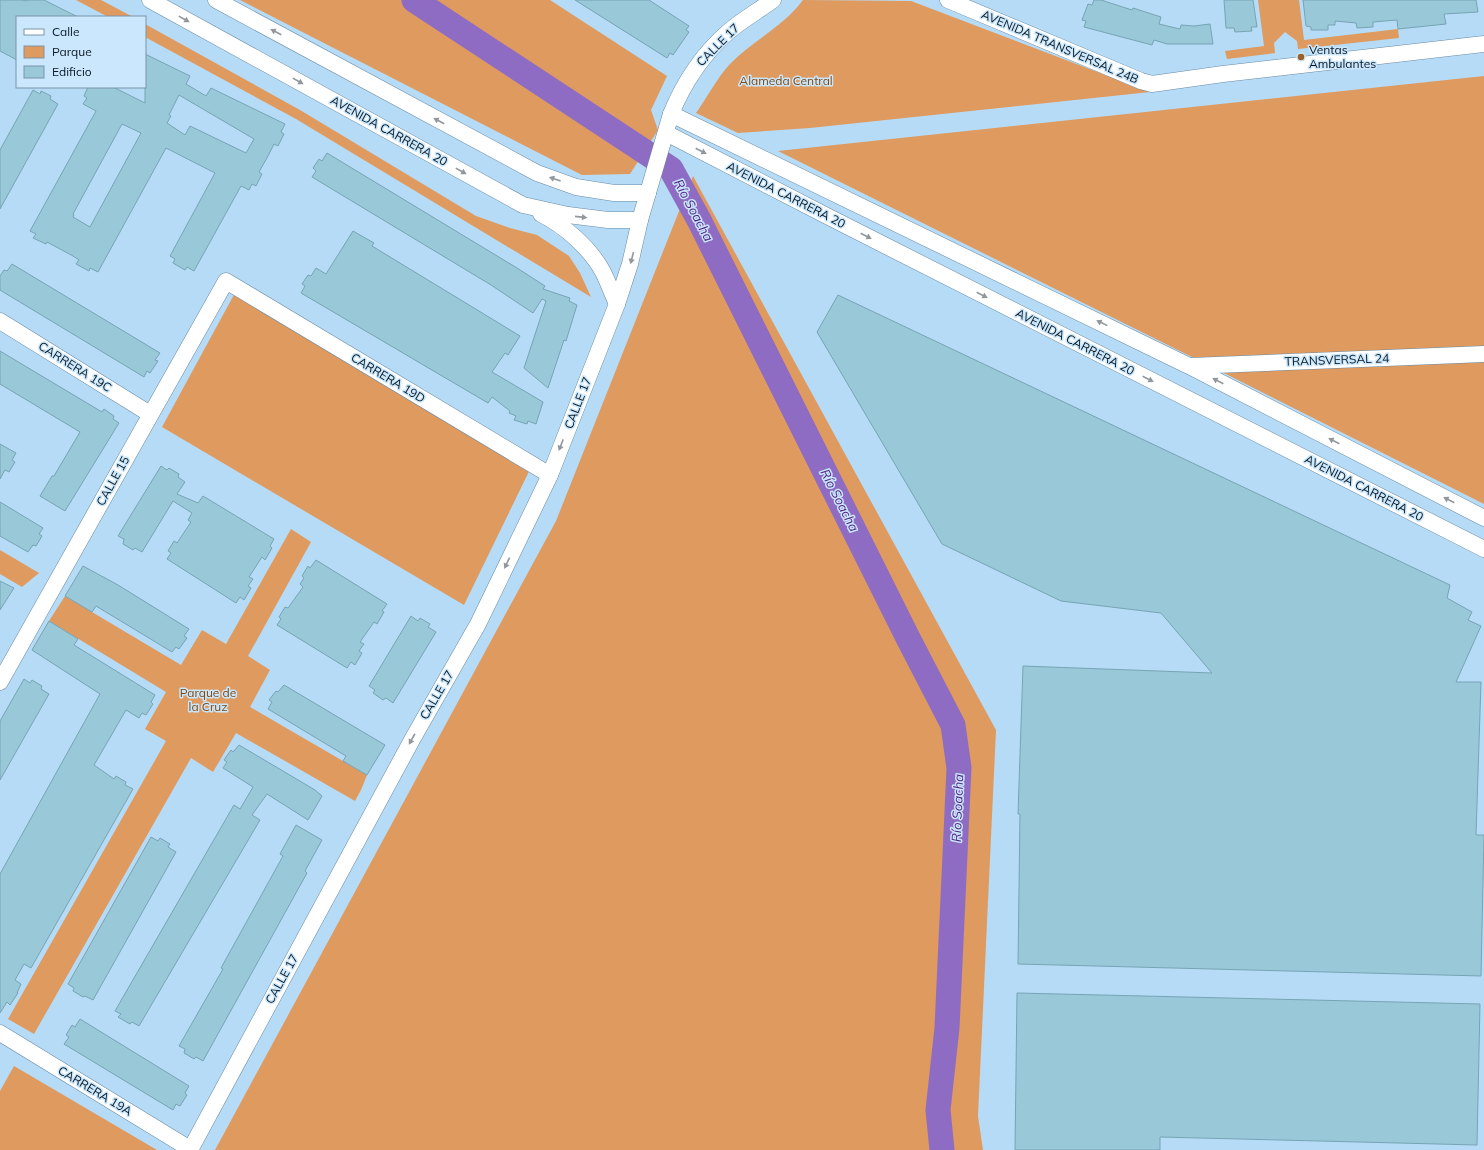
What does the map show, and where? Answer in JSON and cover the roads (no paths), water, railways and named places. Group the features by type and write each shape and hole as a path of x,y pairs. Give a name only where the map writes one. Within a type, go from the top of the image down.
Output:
{"street":[{"name":"AVENIDA CARRERA 20","path":"150,0 523,205 568,215 608,220 640,220"},
{"path":"216,0 537,173 576,187 614,193 648,193"},
{"name":"CALLE 17","path":"190,1149 413,738 478,624 550,475 617,304 630,264 640,220 671,114 677,99 695,68 728,31 773,0"},
{"name":"AVENIDA TRANSVERSAL 24B","path":"948,0 1141,81 1152,84 1223,74 1484,44"},
{"name":"AVENIDA CARRERA 20","path":"671,114 1189,366 1484,518"},
{"name":"AVENIDA CARRERA 20","path":"664,140 825,215 1484,549"},
{"path":"523,205 555,221 582,243 603,272 617,304"},
{"name":"CALLE 15","path":"0,682 226,281"},
{"name":"CARRERA 19D","path":"226,281 550,475"},
{"name":"CARRERA 19C","path":"0,321 150,414"},
{"name":"TRANSVERSAL 24","path":"1189,366 1484,354"},
{"name":"CARRERA 19A","path":"0,1033 190,1149"}],"waterway":[{"name":"Río Soacha","path":"414,0 671,169 699,220 953,725 959,768 947,1028 938,1110 942,1150"}],"place":[{"name":"Ventas Ambulantes","path":"1301,57"}],"park label":[{"name":"Alameda Central","path":"786,81"},
{"name":"Parque de la Cruz","path":"208,700"}]}
